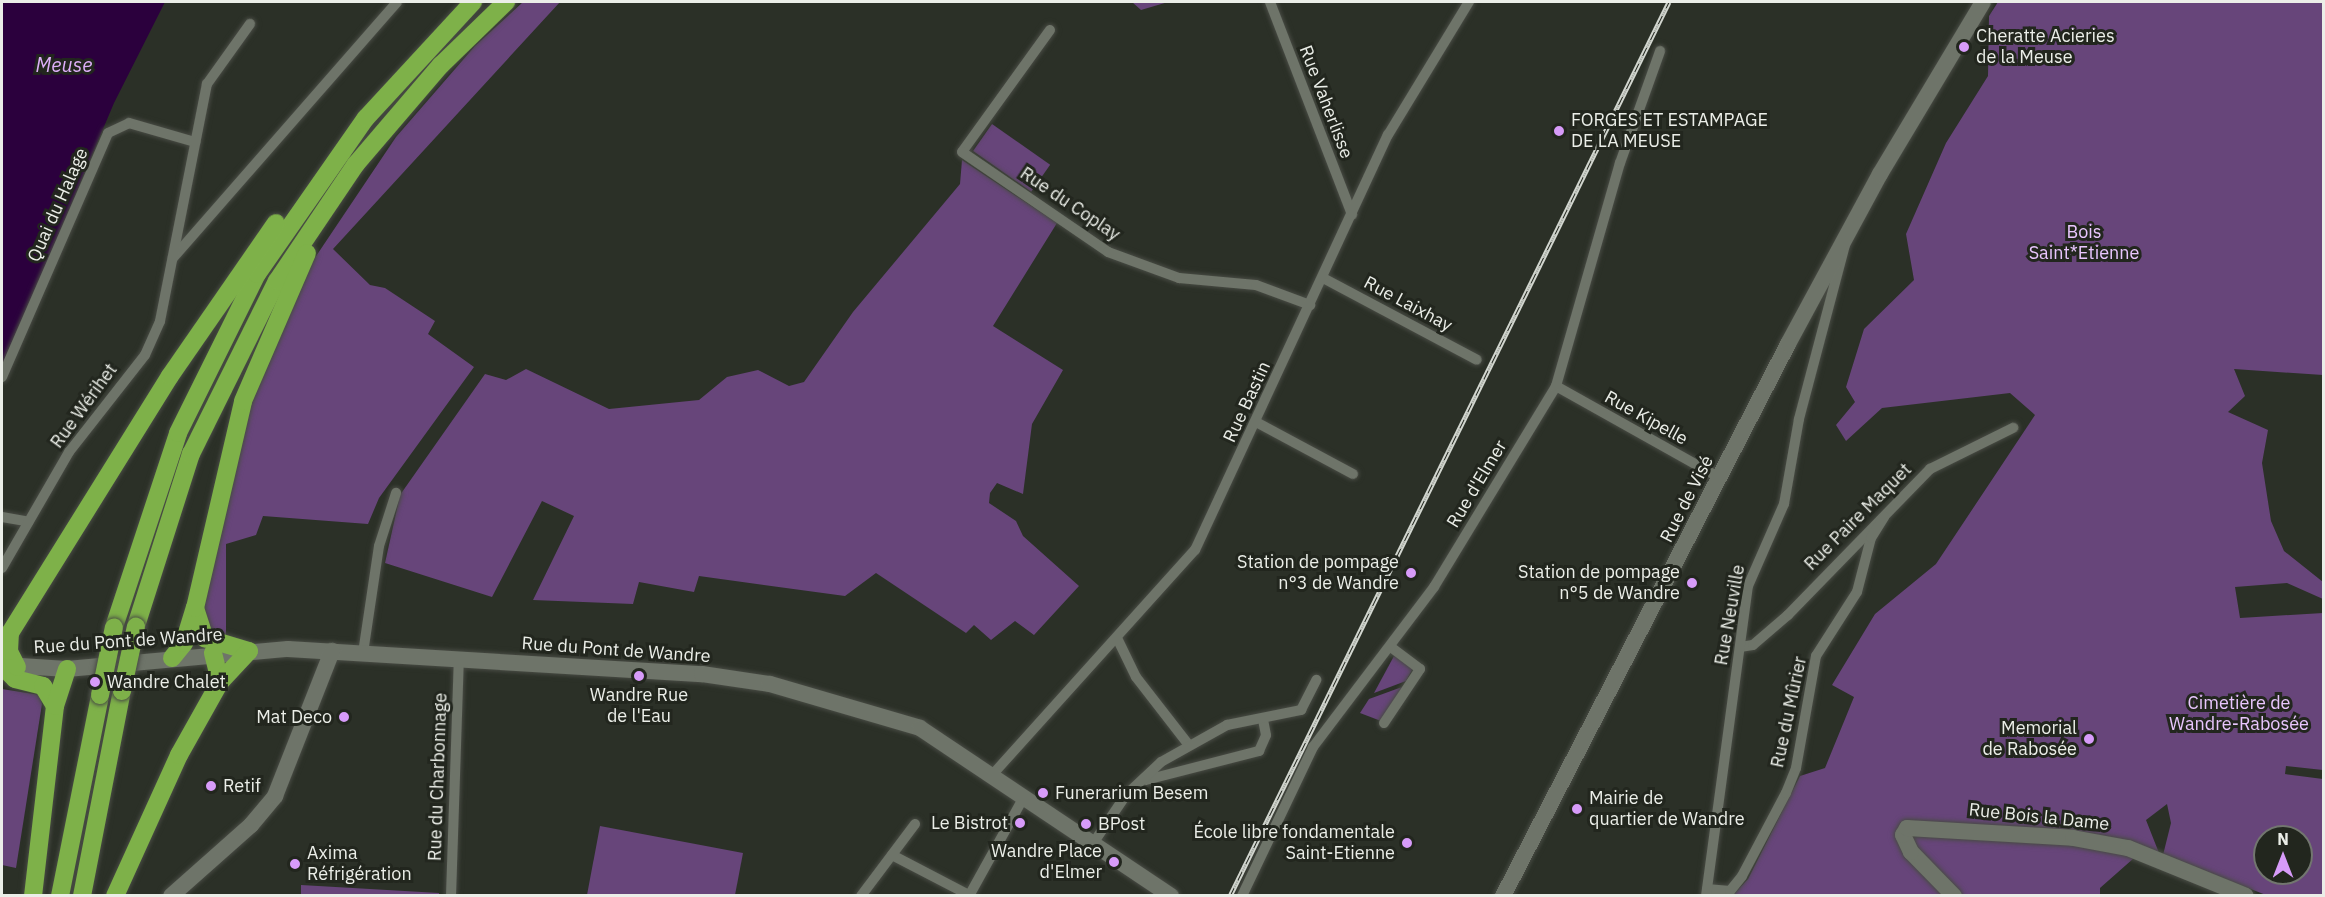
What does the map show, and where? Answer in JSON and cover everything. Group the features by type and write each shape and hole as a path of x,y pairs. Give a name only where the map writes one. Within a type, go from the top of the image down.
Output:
{"highway":[{"path":"60,896 114,627 151,504 195,393 257,274 332,162 399,78 473,2"},
{"path":"82,896 136,626 169,515 210,411 264,303 334,195 425,82 506,2"},
{"path":"55,705 43,686 15,679 7,666 9,651 6,637 201,330 300,190 332,162"},
{"path":"172,658 184,643 195,608 247,390 334,195"},
{"path":"114,896 157,798 220,682 249,651 205,638 195,608"},
{"path":"213,653 220,682"},
{"path":"33,896 55,705 67,669"}],"street":[{"name":"Rue Wérihet","path":"174,258 397,2"},
{"name":"Rue Vaherlisse","path":"1270,2 1352,215"},
{"name":"Rue Bastin","path":"993,774 1118,640 1195,550 1388,135 1469,2"},
{"name":"Rue de Visé","path":"1503,896 1720,478 1845,245 1910,124 1983,2"},
{"name":"Rue Wérihet","path":"2,568 69,453 145,355 160,321 207,84 250,24"},
{"name":"Rue du Coplay","path":"1050,30 962,152 1117,256 1179,278 1256,285 1310,306"},
{"name":"Rue d'Elmer","path":"1242,896 1313,747 1392,648 1556,386 1620,163 1660,51"},
{"name":"Quai du Halage","path":"2,377 108,133 129,123 195,142"},
{"name":"Rue Neuville","path":"1706,892 1748,586 1784,504 1799,418 1845,245"},
{"name":"Rue Laixhay","path":"1323,278 1476,360"},
{"name":"Rue Kipelle","path":"1556,386 1720,478"},
{"path":"1256,422 1353,474"},
{"name":"Rue Paire Maquet","path":"1740,647 1771,632 1930,469 2013,428"},
{"path":"363,653 379,546 396,493"},
{"path":"2,517 29,522"},
{"name":"Rue du Mûrier","path":"1706,892 1730,891 1742,876 1786,794 1816,656 1857,592 1868,546 1884,518"},
{"path":"1118,640 1136,677 1188,744"},
{"path":"1384,723 1420,669 1392,648"},
{"path":"171,896 252,825 275,796 332,651"},
{"name":"Rue du Pont de Wandre","path":"7,666 67,669 213,653 332,651 702,674 770,684 920,728 1025,795 1171,896"},
{"name":"Rue du Charbonnage","path":"451,896 459,659"},
{"path":"1094,842 1126,795 1146,780 1161,762 1188,744 1227,725 1263,720 1301,710 1316,680"},
{"path":"1146,780 1259,751 1266,735 1263,720"},
{"path":"892,855 969,895 1025,795"},
{"path":"861,896 915,824"},
{"name":"Rue Bois la Dame","path":"1954,896 1911,852 1903,835 1906,828 1948,827 2119,846 2246,896"}],"green space":[{"path":"523,2 560,2 333,249 370,285 385,288 435,321 428,334 474,367 379,498 368,524 263,516 256,535 226,544 226,636 207,636 198,612 234,450 294,289 396,137 475,46"},
{"path":"1132,2 1168,2 1141,10"},
{"name":"Bois Saint*Etienne","path":"1998,2 2323,2 2323,375 2234,369 2245,396 2228,412 2268,430 2262,463 2271,521 2284,551 2323,582 2323,599 2287,583 2235,587 2240,618 2323,613 2323,770 2286,766 2285,774 2323,779 2323,895 2266,895 2163,855 2171,823 2167,804 2146,820 2159,853 2134,858 2100,888 2100,895 1734,894 1748,879 1800,776 1825,768 1854,697 1832,685 1875,614 1936,564 2035,415 2010,393 1882,408 1846,441 1836,425 1855,402 1846,387 1864,329 1914,280 1906,234 1946,143 1988,76 1989,16"},
{"path":"992,124 1050,165 1031,192 973,151"},
{"path":"962,160 1057,223 993,326 1063,370 1032,424 1023,494 997,483 990,493 989,503 1016,521 1023,536 1079,586 1034,635 1015,621 991,640 974,625 966,633 876,573 845,596 699,576 694,592 639,582 633,604 533,600 574,516 542,501 492,597 385,563 400,495 485,374 506,380 526,369 609,409 699,400 727,377 758,370 789,386 804,382 853,312 960,184"},
{"path":"1394,656 1413,668 1406,681 1374,693"},
{"path":"1402,687 1381,721 1360,713 1369,699"},
{"path":"2,689 40,695 42,704 16,868 2,865"},
{"path":"600,826 743,853 735,895 587,895"},
{"path":"301,885 439,893 439,895 301,895"}],"water":[{"name":"Meuse","path":"2,2 165,2 114,103 2,368"}],"railway":[{"path":"1230,896 1669,2"}],"place":[{"name":"Cheratte Acieries de la Meuse","path":"1964,47"},
{"name":"FORGES ET ESTAMPAGE DE LA MEUSE","path":"1559,131"},
{"name":"Station de pompage n°3 de Wandre","path":"1411,573"},
{"name":"Station de pompage n°5 de Wandre","path":"1692,583"},
{"name":"Wandre Rue de l'Eau","path":"639,676"},
{"name":"Wandre Chalet","path":"95,682"},
{"name":"Mat Deco","path":"344,717"},
{"name":"Memorial de Rabosée","path":"2089,739"},
{"name":"Retif","path":"211,786"},
{"name":"Funerarium Besem","path":"1043,793"},
{"name":"Mairie de quartier de Wandre","path":"1577,809"},
{"name":"Le Bistrot","path":"1020,823"},
{"name":"BPost","path":"1086,824"},
{"name":"École libre fondamentale Saint-Etienne","path":"1407,843"},
{"name":"Wandre Place d'Elmer","path":"1114,862"},
{"name":"Axima Réfrigération","path":"295,864"}],"park label":[{"name":"Cimetière de Wandre-Rabosée","path":"2239,714"}]}
